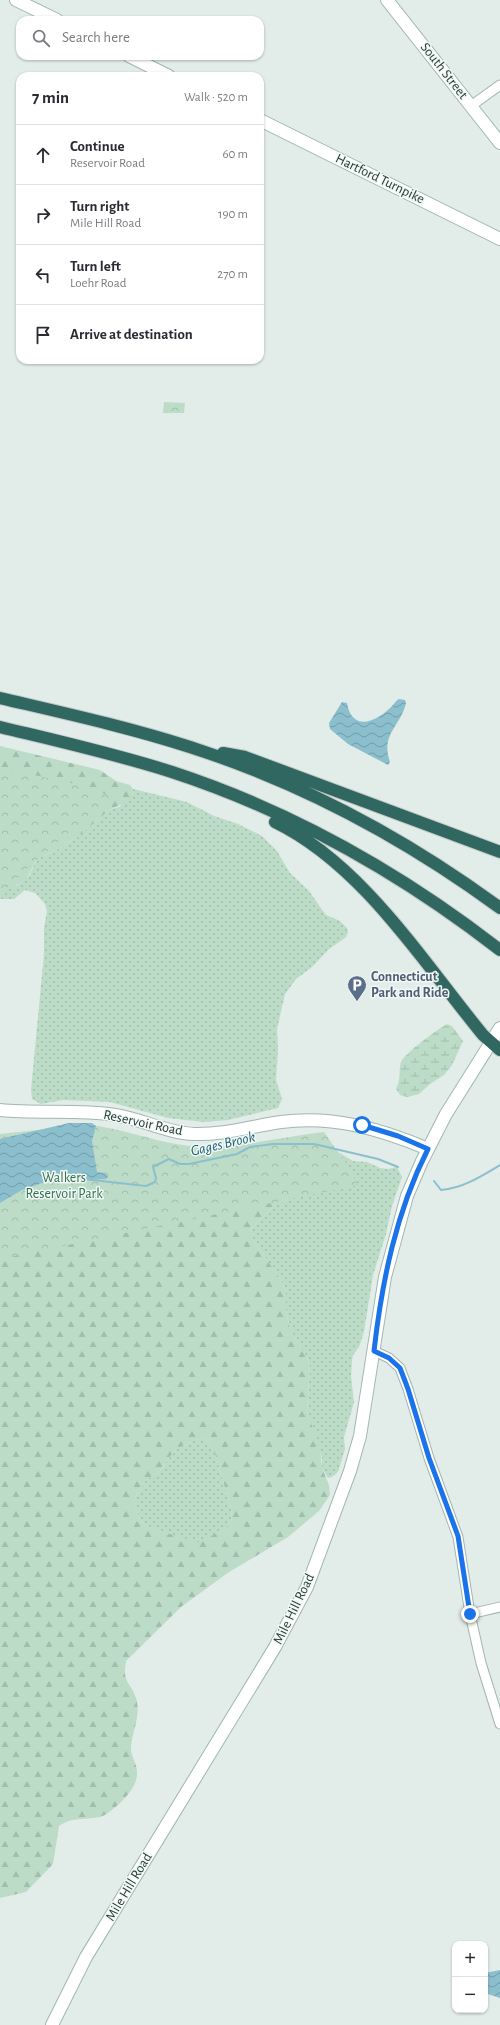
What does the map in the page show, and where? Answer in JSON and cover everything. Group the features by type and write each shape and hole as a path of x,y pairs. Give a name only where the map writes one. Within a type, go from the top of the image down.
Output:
{"highway":[{"path":"0,698 132,730 208,753 283,782 344,810 417,852 500,908"},
{"path":"0,727 104,752 152,766 204,783 251,802 324,837 386,871 440,906 500,950"},
{"path":"208,753 228,753 245,757 500,852"},
{"path":"251,802 266,817 316,846 351,876 385,914 495,1046"}],"main road":[{"path":"16,0 49,16"},
{"name":"South Street","path":"387,0 500,143"},
{"path":"137,60 161,72"},
{"name":"Hartford Turnpike","path":"264,122 500,238"},
{"path":"428,1149 454,1100 495,1046 500,1028"},
{"name":"Reservoir Road","path":"0,1110 115,1115 144,1121 169,1130 193,1134 224,1133 297,1120 330,1122 362,1125 398,1136 428,1149"},
{"name":"Mile Hill Road","path":"52,2025 86,1957 275,1647 307,1587 350,1471 360,1436 382,1295 392,1245 407,1196 428,1149"}],"street":[{"path":"471,106 500,84"},
{"path":"374,1351 389,1358 400,1368 408,1389 426,1452 458,1536 470,1614 481,1663 500,1724"},
{"path":"470,1614 500,1607"}],"green space":[{"path":"164,402 185,403 184,413 163,413"},
{"path":"0,746 100,770 116,781 130,785 133,789 127,802 109,810 80,835 55,851 37,859 26,880 9,889 0,899"},
{"path":"0,768 68,782 111,796 0,892"},
{"path":"133,789 187,802 214,816 238,824 262,836 277,851 290,873 309,891 326,915 340,921 347,928 348,933 345,938 329,949 312,967 296,979 285,994 277,1029 278,1050 276,1080 282,1099 278,1108 228,1120 204,1122 168,1118 110,1102 63,1100 41,1104 32,1099 31,1090 44,954 44,928 47,911 45,904 35,893 25,890 14,899 0,899 9,888 18,885 29,876 37,859 55,851 80,835 109,810 119,807 132,794"},
{"path":"447,1024 452,1026 463,1041 452,1065 444,1075 430,1084 419,1094 407,1097 400,1095 396,1089 399,1081 401,1062 415,1047"},
{"name":"Walkers Reservoir Park","path":"86,1125 99,1126 164,1142 191,1146 223,1146 324,1132 349,1168 358,1185 0,1259 0,1134"},
{"path":"338,1152 353,1161 367,1162 380,1168 388,1169 397,1167 402,1177 392,1206 386,1234 373,1275 364,1332 359,1347 353,1355 351,1376 354,1402 344,1437 345,1449 338,1472 332,1477 328,1478 322,1468 322,1458 307,1411 310,1364 290,1329 286,1310 286,1291 282,1282 253,1239 250,1230 274,1206 287,1200 302,1187 343,1160"},
{"path":"343,1160 347,1163 346,1168 302,1187 287,1200 274,1206 250,1230 253,1239 282,1282 286,1291 286,1310 290,1329 310,1364 307,1411 320,1449 322,1468 329,1485 330,1495 319,1511 288,1537 229,1572 181,1607 126,1661 125,1674 127,1681 134,1692 138,1710 131,1746 137,1769 135,1784 118,1805 103,1816 97,1818 71,1820 59,1826 53,1864 26,1892 0,1898 0,1203","holes":["205,1438 216,1456 232,1512 231,1522 224,1530 198,1542 152,1529 143,1523 134,1507 135,1498 145,1481 160,1471 178,1448 195,1440"]},
{"path":"205,1438 216,1456 232,1512 231,1522 224,1530 198,1543 152,1529 143,1523 134,1507 135,1498 145,1481 160,1471 178,1448 195,1440"}],"water":[{"path":"399,699 405,700 406,703 400,718 389,737 388,752 390,762 388,765 348,744 330,729 329,723 342,702 347,703 354,718 365,722 384,713"},
{"path":"69,1123 92,1123 96,1126 92,1141 97,1172 105,1173 108,1177 106,1179 45,1182 22,1190 0,1203 0,1139"},
{"path":"500,1970 500,1998 488,1994 488,1972"}],"waterway":[{"name":"Gages Brook","path":"83,1179 146,1186 155,1182 156,1178 153,1167 169,1159 180,1164 189,1164 237,1154 250,1147 273,1144 314,1144 378,1159 398,1167"},
{"name":"Gages Brook","path":"434,1181 441,1190 449,1189 472,1181 500,1165"}],"place":[{"name":"Connecticut Park and Ride","path":"357,1002"}],"route":[{"path":"362,1125 398,1136 428,1149 407,1196 392,1245 382,1295 374,1351 389,1358 400,1368 408,1389 417,1424 458,1536 470,1614"}]}
